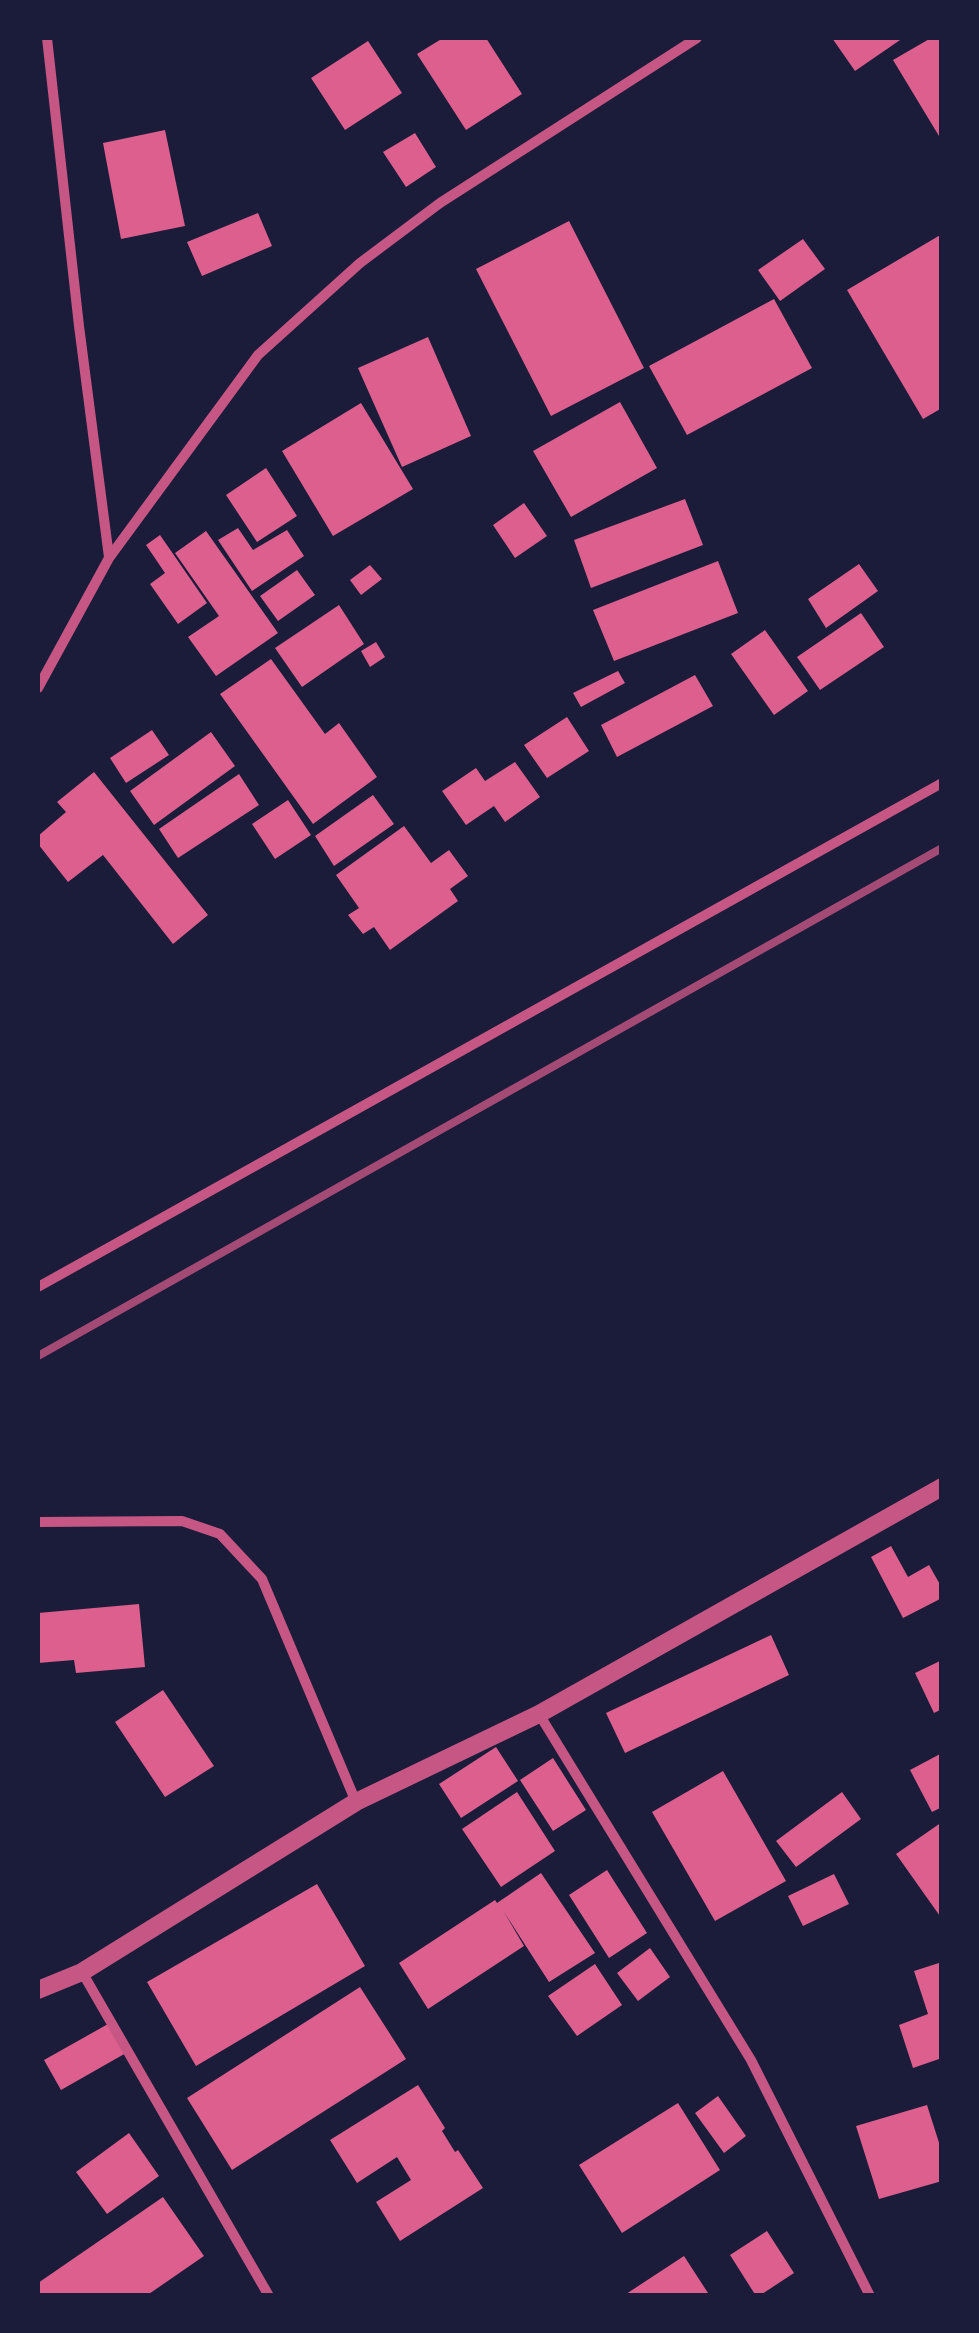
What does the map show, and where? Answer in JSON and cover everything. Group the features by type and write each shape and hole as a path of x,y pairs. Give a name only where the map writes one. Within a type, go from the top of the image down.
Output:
{"street":[{"path":"47,38 78,326 110,558"},
{"path":"38,688 110,558 258,355 360,263 440,203 697,38"},
{"path":"38,1287 942,783"},
{"path":"38,1990 82,1972 356,1802 539,1714 942,1487"},
{"path":"38,1522 182,1521 220,1534 262,1579 356,1802"},
{"path":"539,1714 752,2060 870,2296"},
{"path":"82,1972 269,2296"}],"building":[{"path":"443,38 486,38 522,94 466,130 417,54"},
{"path":"832,38 903,38 855,71"},
{"path":"931,38 942,38 942,141 893,60"},
{"path":"368,41 402,93 345,130 311,78"},
{"path":"165,130 185,226 121,239 103,143"},
{"path":"415,133 436,167 406,187 383,152"},
{"path":"258,213 272,246 202,276 187,242"},
{"path":"569,221 644,368 551,416 476,269"},
{"path":"942,234 942,408 923,419 847,290"},
{"path":"803,239 825,269 780,301 758,270"},
{"path":"774,299 812,368 687,435 649,366"},
{"path":"428,337 471,436 402,467 358,368"},
{"path":"620,402 657,468 571,517 533,451"},
{"path":"361,403 413,489 333,536 282,451"},
{"path":"266,468 297,516 257,542 226,495"},
{"path":"685,499 703,545 591,588 574,540"},
{"path":"524,503 547,536 515,558 493,525"},
{"path":"238,528 253,550 287,530 304,556 252,591 218,540"},
{"path":"206,531 278,633 216,676 188,637 219,616 175,553"},
{"path":"160,535 207,603 178,624 150,584 165,573 146,545"},
{"path":"718,561 738,613 614,661 593,610"},
{"path":"859,564 878,591 826,628 808,599"},
{"path":"370,565 382,579 361,595 350,580"},
{"path":"297,570 315,595 278,621 260,596"},
{"path":"339,605 364,644 302,687 275,648"},
{"path":"861,613 884,647 820,690 797,657"},
{"path":"765,630 808,691 774,715 731,654"},
{"path":"376,642 385,657 370,667 361,651"},
{"path":"271,659 325,734 339,723 377,777 313,824 220,694"},
{"path":"618,671 625,683 581,707 573,693"},
{"path":"695,675 713,706 617,757 601,725"},
{"path":"567,717 589,751 547,778 524,745"},
{"path":"152,730 169,755 126,783 110,758"},
{"path":"211,732 235,766 154,825 130,791"},
{"path":"515,762 540,797 505,822 494,806 466,825 442,791 476,768 485,781"},
{"path":"94,772 208,915 173,944 103,855 68,882 38,844 38,836 66,812 57,802"},
{"path":"239,774 259,805 178,858 159,829"},
{"path":"373,795 394,824 334,866 315,836"},
{"path":"288,800 311,835 275,859 252,824"},
{"path":"404,826 431,863 449,850 468,876 450,889 458,901 390,950 374,927 363,934 348,915 359,908 336,875"},
{"path":"891,1546 908,1577 929,1565 942,1588 942,1598 903,1618 871,1557"},
{"path":"139,1604 145,1667 76,1673 74,1660 38,1663 38,1613"},
{"path":"771,1635 789,1675 625,1753 606,1713"},
{"path":"942,1660 942,1709 934,1713 915,1673"},
{"path":"163,1690 214,1766 165,1797 115,1722"},
{"path":"496,1747 518,1781 461,1818 439,1784"},
{"path":"942,1753 942,1807 932,1812 910,1770"},
{"path":"553,1758 586,1810 553,1831 520,1780"},
{"path":"723,1771 786,1881 715,1921 652,1812"},
{"path":"517,1792 555,1851 501,1887 462,1829"},
{"path":"842,1792 861,1819 796,1867 776,1841"},
{"path":"942,1822 942,1919 896,1854"},
{"path":"607,1870 647,1933 609,1958 569,1895"},
{"path":"541,1873 595,1953 549,1982 504,1912 524,1946 428,2009 399,1963"},
{"path":"834,1874 849,1904 803,1926 788,1896"},
{"path":"317,1884 365,1966 196,2066 147,1982"},
{"path":"650,1948 670,1977 638,2001 617,1973"},
{"path":"942,1962 942,2058 913,2068 899,2025 928,2014 914,1971"},
{"path":"595,1964 622,2005 577,2036 548,1996"},
{"path":"360,1987 406,2059 232,2170 187,2098"},
{"path":"108,2024 126,2053 61,2090 44,2060"},
{"path":"418,2085 455,2152 458,2150 483,2188 400,2241 376,2202 411,2180 397,2157 357,2183 330,2140"},
{"path":"718,2096 746,2136 724,2153 695,2113"},
{"path":"678,2103 720,2170 622,2233 579,2165"},
{"path":"927,2105 942,2152 942,2181 879,2199 856,2126"},
{"path":"129,2133 159,2176 107,2214 76,2172"},
{"path":"163,2197 204,2256 146,2296 38,2296 38,2283"},
{"path":"767,2231 794,2273 756,2296 730,2255"},
{"path":"684,2256 710,2296 623,2296"}],"railway":[{"path":"38,1356 942,848"}]}
